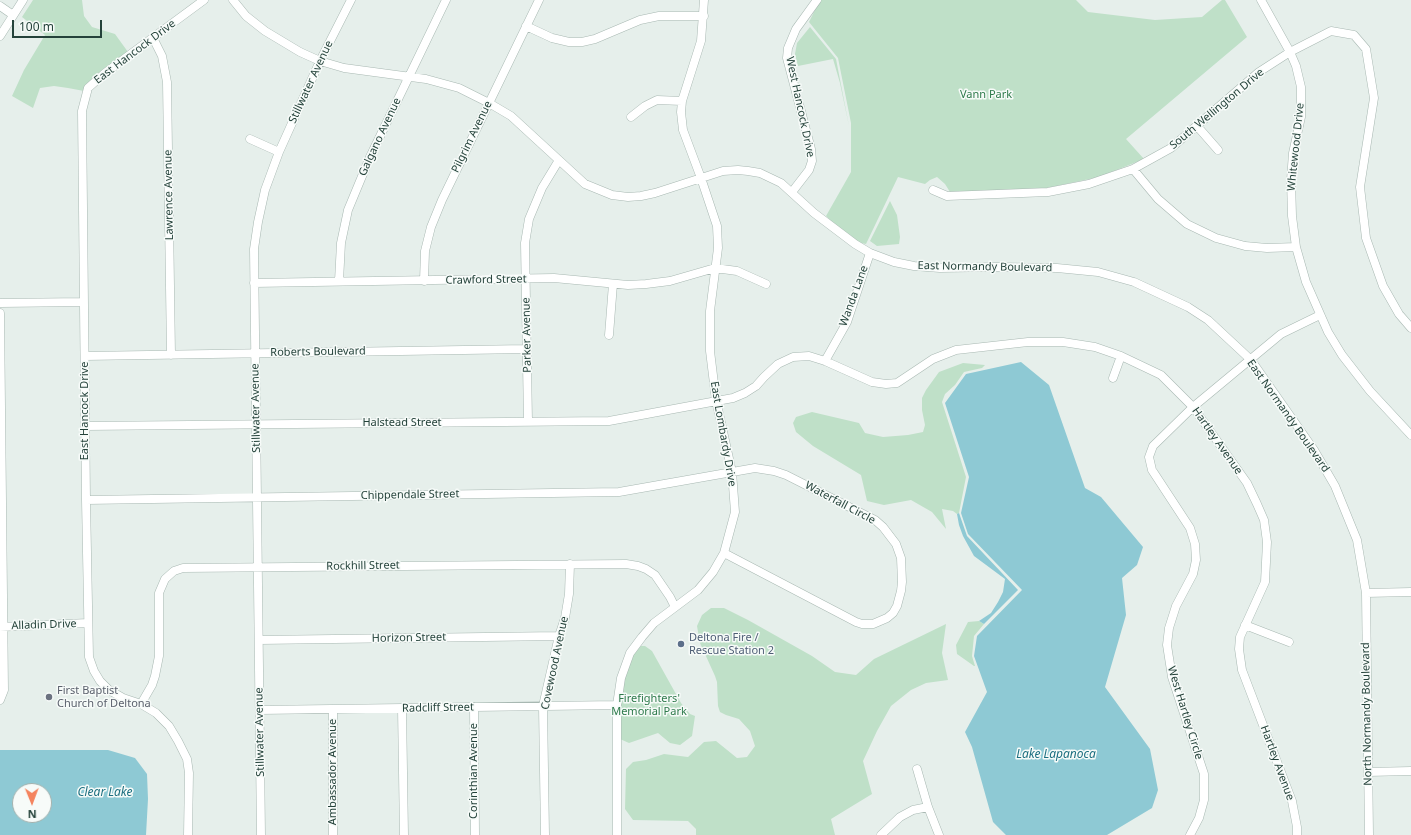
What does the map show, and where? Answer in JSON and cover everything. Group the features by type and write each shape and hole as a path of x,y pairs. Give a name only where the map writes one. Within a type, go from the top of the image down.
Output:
{"street":[{"path":"0,36 23,0"},
{"name":"East Hancock Drive","path":"188,835 189,773 187,759 178,741 169,726 156,713 141,704 123,698 108,690 94,672 89,657 82,111 88,88 105,73 204,0"},
{"name":"East Normandy Boulevard","path":"233,0 246,16 265,31 300,52 320,61 344,68 426,79 459,88 489,103 511,116 585,184 612,195 628,197 655,193 723,171 748,171 760,173 781,183 814,213 855,244 870,253 894,262 914,266 940,268 1057,268 1098,272 1134,282 1188,306 1208,320 1251,360 1314,450 1335,486 1357,540 1366,593"},
{"name":"Stillwater Avenue","path":"261,835 254,249 265,190 279,152 320,61 351,0"},
{"name":"Galgano Avenue","path":"339,282 341,243 348,210 365,168 408,76 446,0"},
{"name":"Pilgrim Avenue","path":"424,281 425,251 431,227 442,200 539,0"},
{"name":"East Lombardy Drive","path":"617,835 617,705 621,678 630,653 654,623 698,590 713,572 724,553 735,512 732,472 716,400 710,351 710,311 718,248 717,226 683,130 681,112 682,101 701,41 704,0"},
{"name":"West Hancock Drive","path":"792,192 809,170 812,161 811,149 787,58 788,48 796,29 817,0"},
{"name":"Whitewood Drive","path":"1262,0 1290,52 1296,66 1301,88 1301,117 1293,153 1292,216 1296,247 1306,282 1328,332 1342,355 1370,390 1411,435"},
{"path":"0,6 13,15"},
{"path":"526,26 552,38 569,42 582,42 596,39 640,20 659,16 704,16"},
{"name":"South Wellington Drive","path":"933,190 947,196 1048,192 1089,184 1133,169 1171,148 1259,72 1290,52 1331,31 1354,35 1366,49 1374,98 1360,187 1366,238 1383,286 1399,314 1411,328"},
{"name":"Lawrence Avenue","path":"153,38 162,56 167,82 171,355"},
{"path":"631,116 657,100 682,101"},
{"path":"1197,126 1218,150"},
{"path":"250,139 279,152"},
{"name":"Parker Avenue","path":"528,422 525,243 529,219 542,188 559,160"},
{"path":"1133,169 1158,199 1188,224 1216,238 1245,246 1267,248 1296,247"},
{"name":"Wanda Lane","path":"825,361 846,322 870,253"},
{"path":"715,268 738,271 766,284"},
{"name":"Crawford Street","path":"254,283 572,279 613,284 646,284 670,281 715,268"},
{"path":"609,335 613,284"},
{"path":"0,303 84,302"},
{"path":"0,313 2,626 4,690 0,700"},
{"name":"West Hartley Circle","path":"1190,835 1199,818 1204,800 1204,774 1172,677 1167,645 1169,628 1176,606 1193,574 1196,560 1195,544 1190,528 1152,470 1149,457 1153,446 1193,407 1281,334 1320,315"},
{"name":"Hartley Avenue","path":"716,400 733,398 745,393 756,386 778,364 793,357 809,356 825,361 872,382 886,384 898,383 933,359 956,350 1028,342 1063,342 1095,347 1121,356 1161,375 1193,407 1246,483 1264,520 1268,542 1265,582 1240,636 1239,648 1242,670 1292,801 1297,835"},
{"name":"Roberts Boulevard","path":"85,356 527,349"},
{"path":"1113,378 1121,356"},
{"name":"Halstead Street","path":"86,426 609,421 716,400"},
{"name":"Waterfall Circle","path":"724,553 862,624 873,624 887,618 893,613 897,606 901,591 901,558 896,544 883,527 875,520 786,475 774,471 755,468 732,472"},
{"name":"Chippendale Street","path":"86,500 618,492 732,472"},
{"name":"Covewood Avenue","path":"545,835 543,706 559,636 565,618 569,594 570,564"},
{"name":"Rockhill Street","path":"141,704 152,685 159,656 159,593 165,579 174,571 183,568 626,564 646,569 655,575 675,607"},
{"path":"1366,593 1411,592"},
{"name":"North Normandy Boulevard","path":"1366,593 1370,835"},
{"name":"Alladin Drive","path":"2,626 88,623"},
{"path":"1245,626 1289,642"},
{"name":"Horizon Street","path":"259,640 559,636"},
{"name":"Radcliff Street","path":"260,710 617,705"},
{"name":"Corinthian Avenue","path":"474,707 475,835"},
{"path":"402,708 404,835"},
{"name":"Ambassador Avenue","path":"333,709 333,835"},
{"path":"918,769 928,807 939,835"},
{"path":"1368,772 1411,771"},
{"path":"881,835 900,817 913,810 928,807"}],"green space":[{"path":"33,0 82,0 84,16 92,27 115,34 128,52 84,91 54,86 40,88 33,108 12,96 24,70 45,35 22,17"},
{"name":"Vann Park","path":"820,0 1076,0 1088,12 1155,20 1202,17 1222,0 1225,0 1247,37 1126,139 1144,159 1099,177 1042,189 950,192 945,184 937,177 925,184 898,177 866,244 861,243 845,234 826,216 851,172 851,123 838,58 809,22"},
{"path":"810,27 836,59 849,126 840,83 833,59 798,66 795,54 797,43"},
{"path":"890,201 897,215 900,237 899,244 877,246 870,241"},
{"path":"963,363 985,365 982,368 964,372 955,385 945,394 942,402 966,477 959,513 957,514 953,511 942,509 946,529 932,512 911,500 884,505 867,501 861,475 813,446 796,432 793,423 796,417 812,412 859,423 865,433 883,437 923,432 925,425 922,410 922,398 926,390 939,372"},
{"path":"711,608 724,608 748,620 812,656 835,672 856,675 874,659 946,624 942,653 948,680 926,683 911,690 891,706 863,761 872,794 831,819 835,835 696,835 696,829 688,821 633,820 625,809 626,769 633,762 646,760 664,754 688,757 704,742 716,741 737,758 747,757 755,746 750,731 739,719 720,712 718,706 717,682 700,643 697,626 702,615"},
{"path":"979,621 984,624 974,636 972,656 974,666 957,654 956,645 968,622"},
{"name":"Firefighters' Memorial Park","path":"641,646 645,646 652,651 681,703 690,714 695,716 692,736 680,745 670,743 658,733 629,743 620,739 620,699 626,674 634,654"}],"water":[{"name":"Lake Lapanoca","path":"1021,362 1049,385 1085,488 1101,497 1143,547 1137,565 1122,578 1126,615 1105,687 1150,749 1158,790 1152,808 1107,835 1006,835 993,822 972,747 965,732 987,692 974,656 977,636 1022,590 968,534 961,513 969,477 945,403 966,374"},
{"path":"959,513 967,536 1018,590 984,624 979,621 991,613 998,602 1003,592 1005,579 974,556 959,525 957,514"},
{"name":"Clear Lake","path":"0,750 108,750 135,758 147,774 148,799 146,835 0,835"}],"place":[{"name":"Deltona Fire / Rescue Station 2","path":"681,644"},
{"name":"First Baptist Church of Deltona","path":"49,697"}]}
